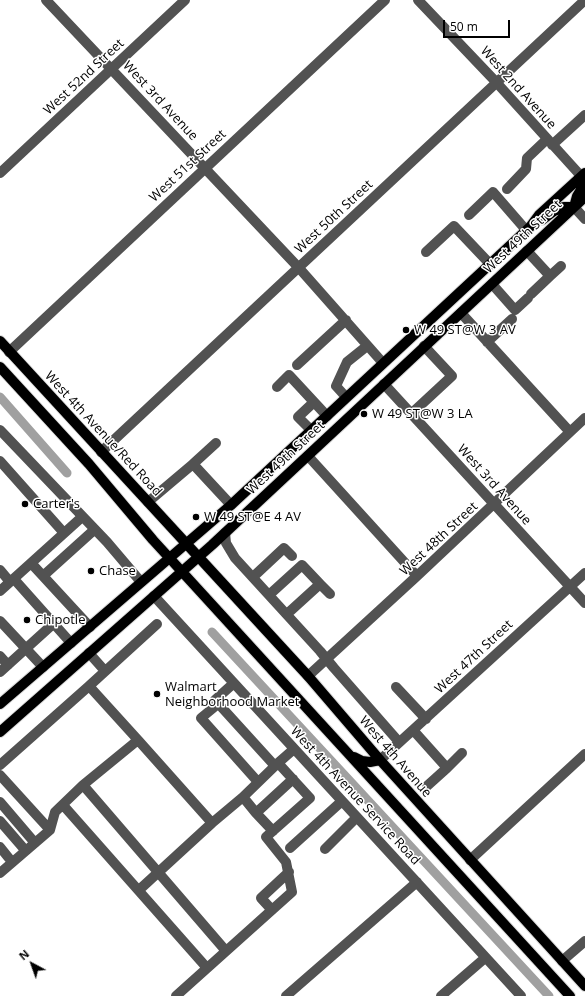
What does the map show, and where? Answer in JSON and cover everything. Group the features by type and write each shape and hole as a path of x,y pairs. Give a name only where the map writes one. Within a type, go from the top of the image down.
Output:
{"main road":[{"path":"528,228 543,220 554,211 564,207 574,207 576,196 584,177"},
{"name":"West 49th Street","path":"0,704 231,505 490,264 528,228 539,215 584,177"},
{"name":"West 49th Street","path":"0,732 199,557 585,197"},
{"name":"West 4th Avenue/Red Road","path":"0,341 4,350 187,544"},
{"path":"370,397 384,371 384,363 402,362 411,359"},
{"path":"0,367 89,464 153,540 570,996"},
{"name":"West 4th Avenue","path":"187,544 308,676 380,760 585,986"},
{"path":"350,756 362,761 370,762 380,760"},
{"path":"442,856 454,861 462,862 470,860"}],"street":[{"name":"West 3rd Avenue","path":"46,0 299,268 346,320 367,346 384,363"},
{"name":"West 52nd Street","path":"0,173 186,0"},
{"name":"West 51st Street","path":"4,350 205,168 385,0"},
{"name":"West 2nd Avenue","path":"418,0 584,177"},
{"name":"West 50th Street","path":"101,452 585,0"},
{"path":"507,189 526,169 527,158 585,115"},
{"path":"469,215 493,192 528,228"},
{"path":"574,207 585,219"},
{"path":"426,252 454,226 490,264"},
{"path":"527,251 550,276"},
{"path":"492,284 515,310 561,266"},
{"path":"461,313 570,432"},
{"path":"487,342 512,319"},
{"path":"297,365 346,320"},
{"path":"346,398 336,386 347,362 367,346"},
{"path":"411,414 452,376 424,346"},
{"path":"277,387 289,376 327,416"},
{"name":"West 3rd Avenue","path":"384,384 585,603"},
{"path":"311,430 298,417 314,402"},
{"name":"West 48th Street","path":"308,676 494,505 585,418"},
{"path":"0,430 130,568 141,582"},
{"path":"148,502 216,443"},
{"path":"308,456 417,576"},
{"path":"0,461 64,533"},
{"path":"193,464 231,505"},
{"path":"0,591 82,517"},
{"path":"43,576 94,530"},
{"path":"225,533 226,543 232,554 400,742"},
{"path":"253,577 284,548 292,556"},
{"path":"31,563 90,627"},
{"path":"269,595 302,565 330,594"},
{"path":"0,570 12,580 71,643"},
{"name":"West 47th Street","path":"380,760 585,573"},
{"path":"287,614 320,584"},
{"name":"West 4th Avenue Service Road","path":"154,596 521,996"},
{"path":"0,621 43,667"},
{"path":"0,672 53,624"},
{"path":"0,765 157,624"},
{"path":"89,653 105,671"},
{"path":"0,656 8,665"},
{"path":"176,996 292,892 286,862 266,837 310,798 215,700 234,683"},
{"path":"89,686 212,823"},
{"path":"396,687 426,719"},
{"path":"218,704 201,718 258,782"},
{"path":"414,730 447,768"},
{"path":"0,873 50,830 55,812 83,786 138,740"},
{"path":"139,890 294,749"},
{"path":"427,786 462,753"},
{"path":"470,860 585,754"},
{"path":"0,775 50,830"},
{"path":"256,813 293,779"},
{"path":"83,786 226,951"},
{"path":"243,797 273,831"},
{"path":"290,848 342,801"},
{"path":"0,802 35,843"},
{"path":"63,805 207,968"},
{"path":"325,849 357,817"},
{"path":"0,821 25,850"},
{"path":"0,847 12,862"},
{"path":"272,910 261,898 288,872"},
{"path":"286,996 416,882"},
{"path":"562,962 585,941"},
{"path":"441,996 485,958"}],"waterway":[{"path":"0,397 67,473"},
{"path":"212,632 549,996"}],"place":[{"name":"W 49 ST@W 3 AV","path":"406,330"},
{"name":"W 49 ST@W 3 LA","path":"364,414"},
{"name":"Carter's","path":"25,504"},
{"name":"W 49 ST@E 4 AV","path":"196,517"},
{"name":"Chase","path":"91,571"},
{"name":"Chipotle","path":"27,620"},
{"name":"Walmart Neighborhood Market","path":"157,694"}]}
